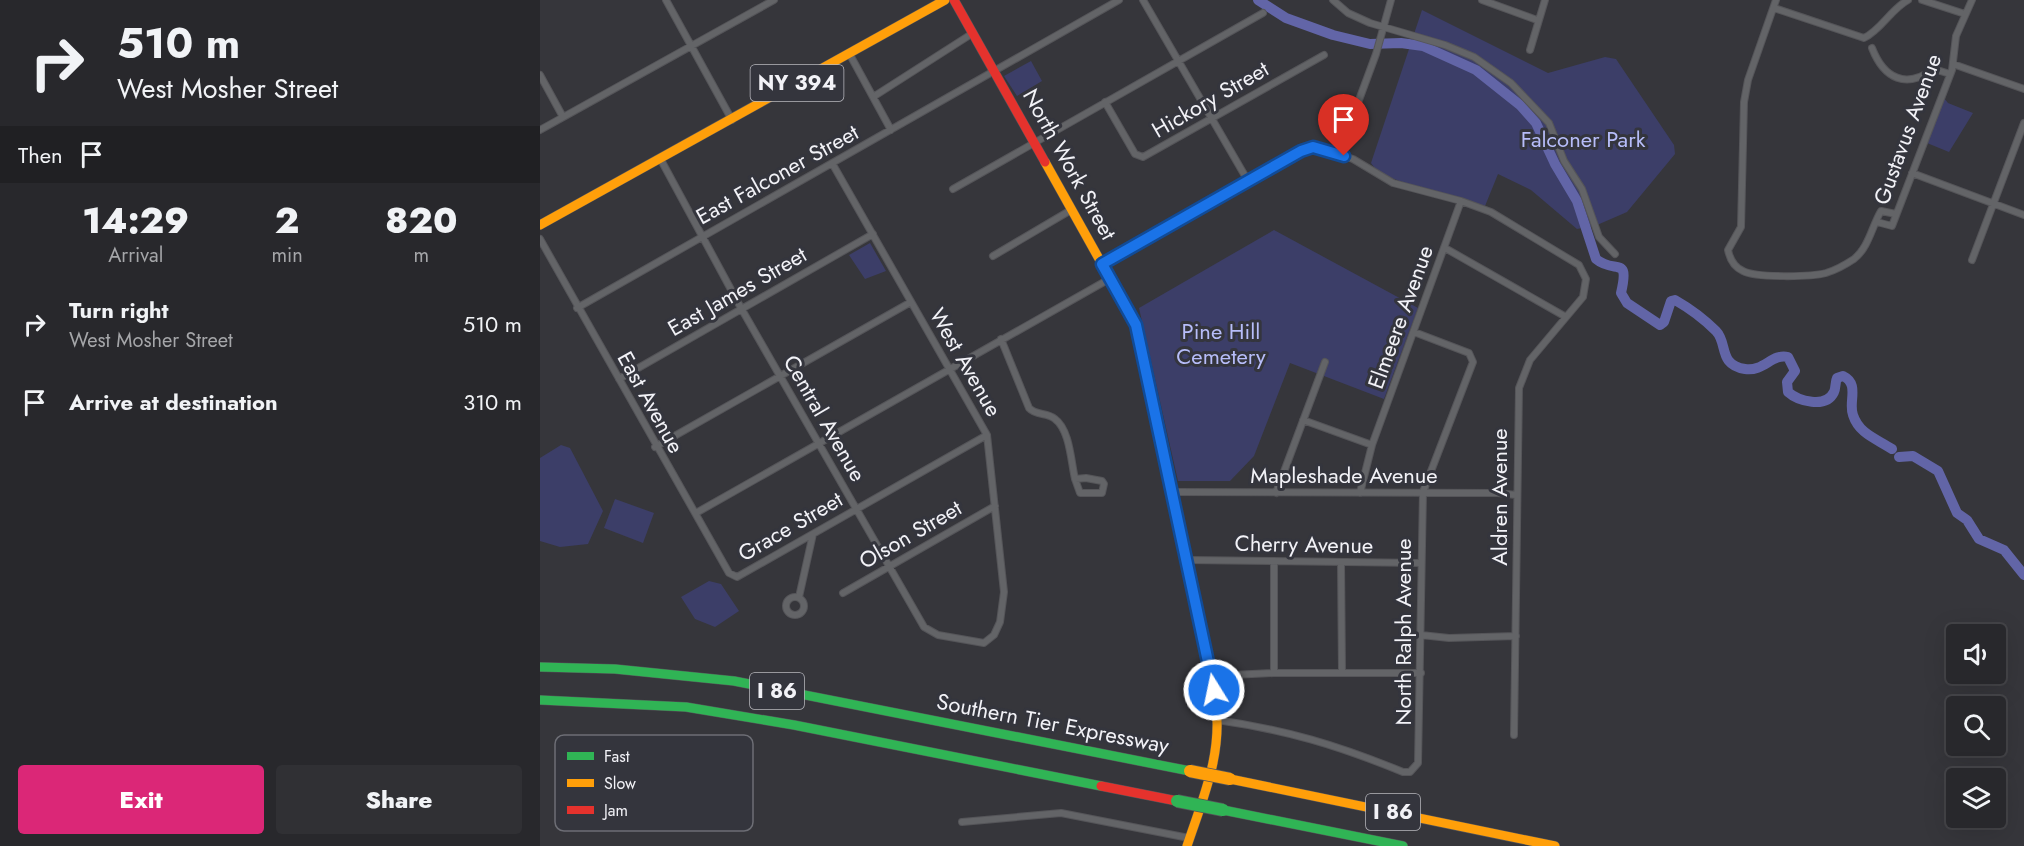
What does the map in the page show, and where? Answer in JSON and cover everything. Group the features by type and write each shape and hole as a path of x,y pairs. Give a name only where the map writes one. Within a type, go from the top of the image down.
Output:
{"main road":[{"name":"NY 394","path":"540,232 656,163 945,0"},
{"name":"North Work Street","path":"954,0 1136,325 1212,676 1217,720 1214,765 1188,842"},
{"name":"NY 394","path":"540,225 656,163"},
{"name":"Southern Tier Expressway","path":"540,667 615,669 734,681 1555,846"},
{"name":"I 86","path":"540,700 686,707 794,725 1403,846"}],"street":[{"path":"666,0 732,120"},
{"path":"540,130 774,0"},
{"name":"East Falconer Street","path":"577,308 1119,0"},
{"path":"1143,0 1248,181"},
{"path":"1334,0 1348,13 1382,27 1445,45 1474,57 1511,83 1550,123 1564,161 1582,189 1599,237 1615,254"},
{"path":"1339,154 1378,48 1391,0"},
{"path":"1482,0 1537,20"},
{"path":"1530,50 1537,20 1545,0"},
{"path":"1776,0 1746,87 1741,227 1738,237 1729,248 1732,262 1741,270 1752,274 1825,273 1844,265 1857,256 1881,211 1896,214"},
{"path":"1774,8 1864,38 1871,34 1895,8 1908,0"},
{"path":"1922,0 1965,14"},
{"name":"Gustavus Avenue","path":"1877,222 1891,227 1950,74 1959,28 1972,0"},
{"path":"952,189 1263,13"},
{"path":"873,97 973,33"},
{"path":"1872,48 1881,66 1901,79 1925,77 1934,69 1950,74"},
{"path":"849,53 891,130"},
{"name":"Hickory Street","path":"1105,102 1135,154 1146,156 1324,55"},
{"path":"1953,64 2024,89"},
{"path":"540,75 563,117"},
{"path":"1972,260 2024,123"},
{"path":"1102,264 1307,148 1319,148 1339,154 1361,163 1377,176 1393,183 1461,201"},
{"name":"Central Avenue","path":"656,163 819,441 924,627 932,633 984,642 994,635"},
{"name":"West Avenue","path":"832,163 987,435 1004,592 1000,622 994,635"},
{"path":"1912,173 2024,215"},
{"name":"Elmeere Avenue","path":"1360,493 1372,445 1461,201"},
{"name":"Aldren Avenue","path":"1461,201 1491,212 1574,261 1582,270 1586,282 1583,297 1530,360 1518,388 1514,735"},
{"path":"993,256 1071,210"},
{"name":"East James Street","path":"619,379 873,234"},
{"name":"East Avenue","path":"540,239 729,573 737,578"},
{"path":"1445,248 1566,317"},
{"path":"696,513 819,441 1111,278"},
{"path":"656,447 911,302"},
{"name":"North Ralph Avenue","path":"1217,720 1305,736 1402,772 1414,770 1418,763 1423,492 1473,362 1469,352 1414,332"},
{"path":"1001,339 1029,408 1032,412 1053,417 1061,426 1077,490 1082,494 1100,494 1103,490 1104,484 1098,479 1075,479"},
{"path":"1276,493 1325,362"},
{"path":"1303,420 1372,445"},
{"name":"Grace Street","path":"737,578 987,435"},
{"name":"Mapleshade Avenue","path":"1172,492 1423,492 1516,495"},
{"name":"Olson Street","path":"843,593 995,506"},
{"path":"799,597 813,534"},
{"name":"Cherry Avenue","path":"1188,560 1421,563"},
{"path":"1274,561 1274,673"},
{"path":"1341,562 1342,673"},
{"path":"1421,634 1449,638 1516,636"},
{"path":"1212,676 1274,673 1420,673"},
{"path":"962,822 1061,813 1188,842"}],"green space":[{"name":"Falconer Park","path":"1422,10 1548,73 1605,57 1616,59 1674,145 1675,154 1627,212 1597,225 1577,229 1531,190 1498,174 1485,206 1423,189 1390,177 1371,163"},
{"path":"1031,61 1042,81 1017,96 1004,76"},
{"path":"1944,98 1948,103 1973,113 1949,152 1927,143"},
{"name":"Pine Hill Cemetery","path":"1274,230 1418,308 1384,399 1290,363 1254,456 1230,481 1178,481 1139,308"},
{"path":"870,243 886,271 865,279 849,255"},
{"path":"561,445 570,448 603,511 588,544 560,547 540,541 540,458"},
{"path":"615,499 654,513 643,543 604,528"},
{"path":"709,581 721,584 739,611 715,627 695,619 681,597"}],"waterway":[{"path":"1258,0 1286,18 1333,35 1370,44 1401,43 1423,46 1476,70 1520,105 1536,123 1555,164 1577,201 1596,259 1609,266 1622,269 1624,273 1621,293 1627,303 1660,325 1664,322 1671,301 1675,300 1697,314 1716,331 1720,336 1727,358 1736,367 1752,369 1782,356 1788,357 1795,371 1787,382 1788,392 1798,398 1812,402 1825,400 1835,390 1837,378 1843,376 1851,384 1852,410 1856,422 1869,435 1892,449"},
{"path":"1899,457 1913,456 1938,471 1957,513 1967,520 1979,539 2004,550 2024,575"}],"traffic: fast":[{"path":"540,667 615,669 734,681 1190,771"},
{"path":"540,700 686,707 794,725 1101,786"},
{"path":"1177,801 1223,810"},
{"path":"1223,810 1403,846"}],"traffic: slow":[{"path":"540,225 945,0"},
{"path":"1045,162 1136,325 1153,405"},
{"path":"1187,846 1214,756 1217,737 1215,699"},
{"path":"1190,771 1230,779"},
{"path":"1230,779 1555,846"}],"traffic: jam":[{"path":"954,0 1045,162"},
{"path":"1153,405 1215,699"},
{"path":"1101,786 1177,801"}],"route":[{"path":"1214,690 1136,325 1102,264 1307,148 1326,149 1344,156"}]}
